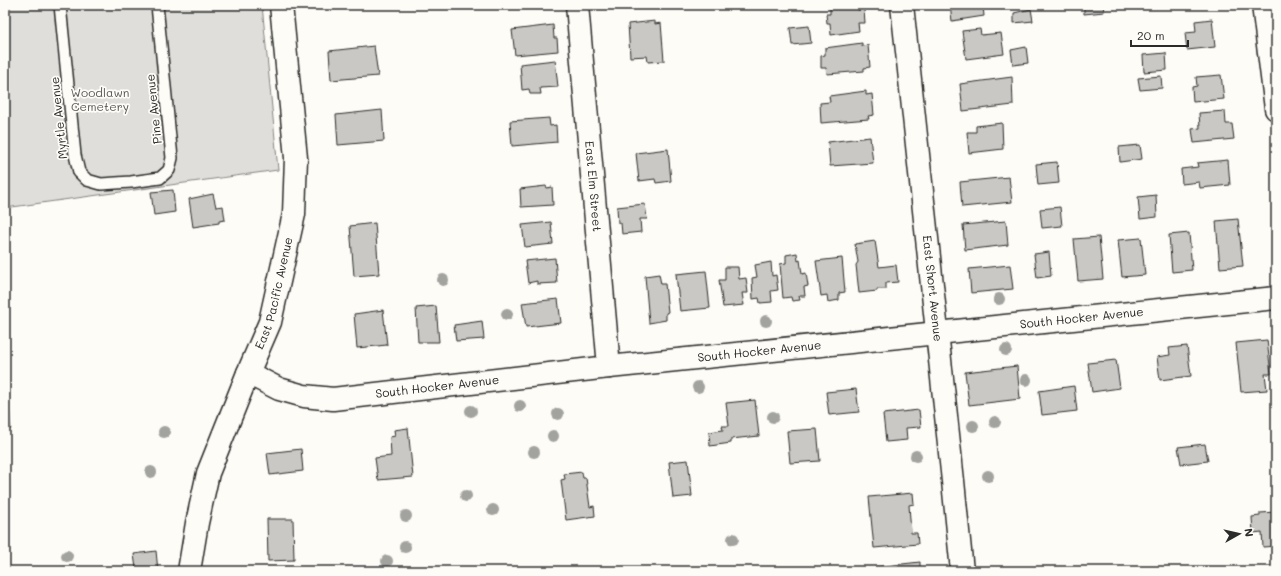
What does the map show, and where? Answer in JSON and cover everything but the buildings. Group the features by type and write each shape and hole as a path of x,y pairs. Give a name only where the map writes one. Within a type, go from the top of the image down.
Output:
{"street":[{"name":"East Pacific Avenue","path":"189,571 197,523 208,473 270,322 294,214 296,158 281,5"},
{"name":"East Elm Street","path":"577,5 609,367"},
{"name":"East Short Avenue","path":"902,5 962,571"},
{"path":"1263,5 1276,109"},
{"name":"South Hocker Avenue","path":"248,373 279,389 304,396 333,399 609,367 1276,298"}],"lane":[{"name":"Myrtle Avenue","path":"60,5 75,155 79,172 88,180 100,184 131,182"},
{"name":"Pine Avenue","path":"131,182 160,178 169,170 172,158 157,5"}],"green space":[{"name":"Woodlawn Cemetery","path":"5,5 262,5 278,170 5,208"},
{"path":"5,356 11,429 5,430"}]}
